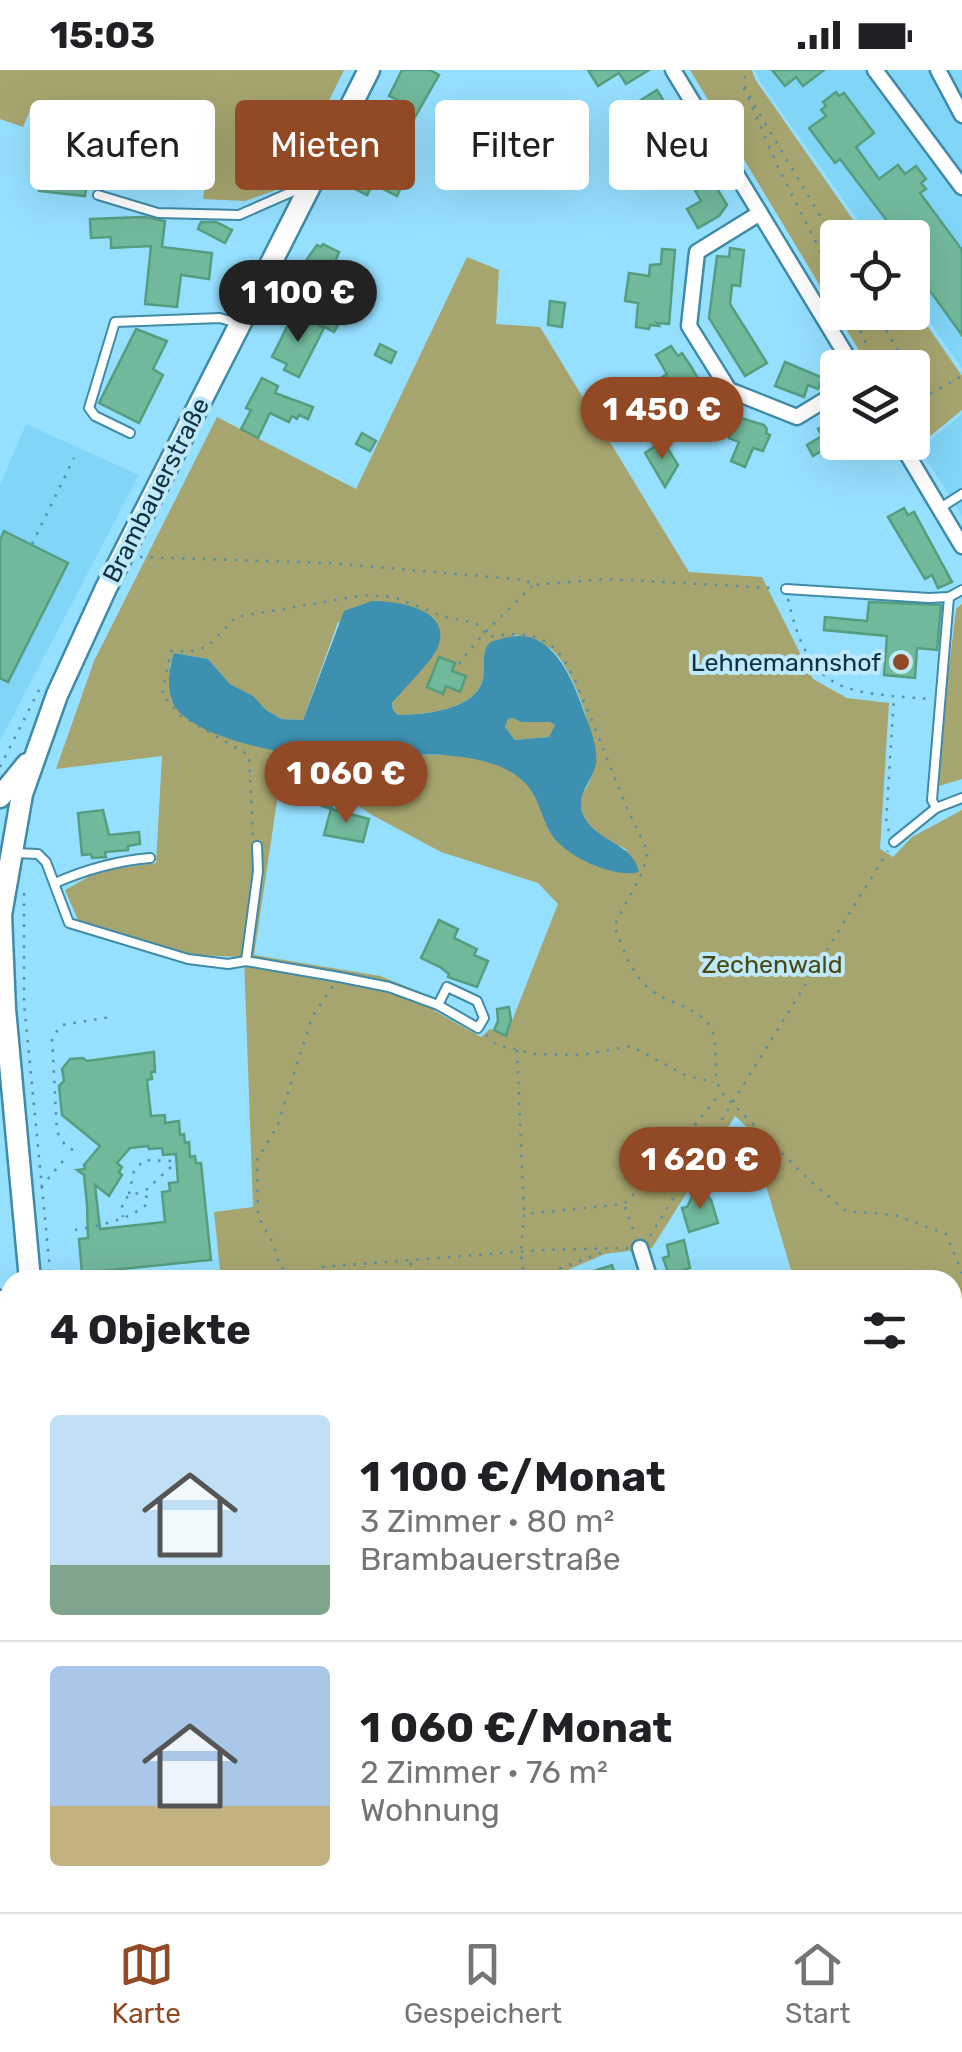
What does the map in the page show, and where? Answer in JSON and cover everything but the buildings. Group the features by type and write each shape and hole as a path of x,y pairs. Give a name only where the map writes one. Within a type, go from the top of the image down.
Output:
{"main road":[{"name":"Brambauerstraße","path":"354,100 369,70"},
{"name":"Brambauerstraße","path":"29,1270 5,1009 1,915 5,852 57,694 125,550 309,190"},
{"name":"Brambauerstraße","path":"0,796 34,755"}],"street":[{"path":"673,70 843,350"},
{"path":"874,70 962,187"},
{"path":"938,70 962,115"},
{"path":"760,213 697,252 689,326 728,390 797,416 820,403"},
{"path":"911,460 962,546"},
{"path":"640,1248 647,1270"}],"lane":[{"path":"98,195 158,213 238,215 295,190"},
{"path":"130,432 95,416 89,408 114,322 220,318 242,326"},
{"path":"940,508 962,494"},
{"path":"786,589 929,598 950,596 962,590"},
{"path":"936,808 932,800 950,596"},
{"path":"894,842 936,808 962,798"},
{"path":"246,960 258,870 257,846"},
{"path":"5,852 38,854 46,862 70,922 188,959 228,964 246,960 389,987 438,1006 478,1028 484,1018 476,1000 447,987 438,1006"},
{"path":"54,884 120,860 150,858"}],"path":[{"path":"746,70 744,88 820,250"},
{"path":"744,88 823,220"},
{"path":"930,393 962,376"},
{"path":"32,544 74,458"},
{"path":"125,550 139,557 330,563 526,580 532,585"},
{"path":"459,664 475,640 486,634 532,585 606,579 786,589 794,627 818,672 848,690 939,700"},
{"path":"257,846 253,835 249,754 181,716 162,695 171,651 194,651 208,646 236,617 365,595 394,596 445,618 476,623 489,638 516,632 556,649 577,684 633,825 648,851 643,871 614,926 629,965 649,990 705,1020 714,1040 716,1082 721,1092 809,1180 846,1212 895,1215 946,1234 961,1270"},
{"path":"640,1248 894,842 886,824 894,696"},
{"path":"4,892 24,892 24,1002 50,1270"},
{"path":"285,1270 280,1267 258,1216 257,1160 278,1128 312,1017 339,977"},
{"path":"73,1150 65,1145 56,1128 52,1037 62,1024 110,1017"},
{"path":"478,1028 497,1045 536,1054 582,1055 631,1046 688,1076 716,1082"},
{"path":"517,1050 523,1270"},
{"path":"524,1214 624,1204 668,1159 721,1092"},
{"path":"123,1217 122,1202 129,1195 134,1171 144,1160 172,1161 143,1194 129,1195"},
{"path":"24,1206 63,1161 68,1164"},
{"path":"75,1230 123,1217 147,1204 143,1194"},
{"path":"624,1204 640,1248"},
{"path":"556,1270 613,1248"},
{"path":"316,1270 521,1252 640,1248"},
{"path":"408,1261 417,1270"}],"shaded area":[{"path":"755,70 962,70 962,368 930,322 930,220 858,220"},
{"path":"962,414 962,516 927,460 930,460 930,441"},
{"path":"26,424 139,475 0,741 0,485"},
{"path":"372,601 395,603 420,610 438,624 438,647 392,703 398,715 448,709 470,698 483,679 484,654 491,642 522,636 549,649 576,690 595,748 596,764 581,801 583,814 595,831 629,854 639,872 604,869 568,851 552,835 529,787 508,770 490,763 438,755 338,759 274,751 203,728 174,705 169,679 174,653 208,659 230,684 253,696 266,710 281,719 303,720 344,611","holes":["508,719 550,722 555,725 549,737 515,740 505,727"]}],"green space":[{"path":"0,70 344,70 329,100 235,100 235,190 276,190 245,201 203,199 204,190 215,190 215,100 30,100 23,127 0,119"},
{"path":"690,70 752,70 853,220 820,220 820,286 744,160 744,100 708,100"},
{"name":"Zechenwald","path":"467,257 499,270 496,324 540,327 689,572 762,577 813,679 847,698 889,703 880,849 893,857 912,837 962,810 962,1270 791,1270 749,1129 735,1116 652,1248 605,1254 567,1270 220,1270 214,1212 253,1207 244,957 192,955 78,920 65,890 99,871 156,863 162,756 56,769 94,661 217,417 356,489","holes":["338,622 438,647 392,703 398,715 433,712 468,699 483,678 485,650 516,635 552,650 577,690 593,746 592,775 582,796 582,811 595,830 629,851 550,832 537,796 520,777 498,765 447,755 342,760 289,754 243,739 171,700 170,666 174,653 208,659 230,684 252,696 266,710 281,719 303,720","282,768 338,792 441,852 538,883 558,904 506,1036 490,1029 481,1037 433,1010 438,999 380,976 254,955"]},
{"path":"847,330 930,330 962,376 962,410 930,436 930,350 859,350"},
{"path":"962,604 962,779 939,786 936,778 956,609"},
{"path":"508,719 521,722 550,721 555,725 550,737 515,740 505,727"}],"place":[{"name":"Lehnemannshof","path":"901,662"}]}
